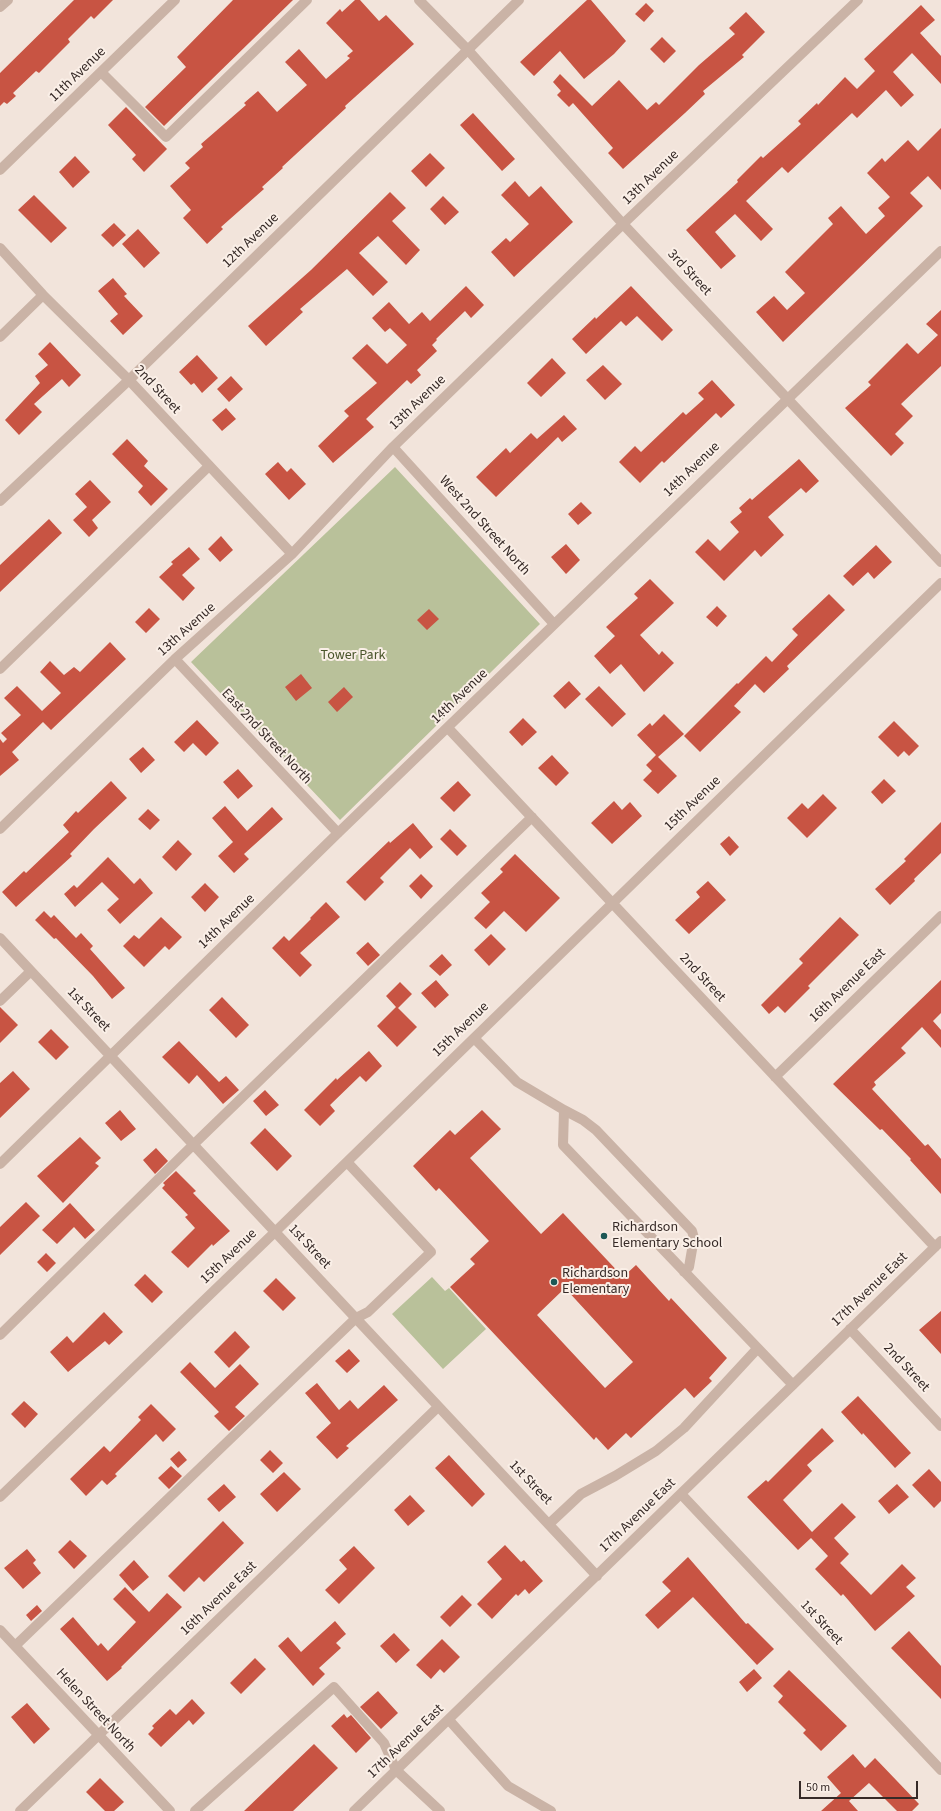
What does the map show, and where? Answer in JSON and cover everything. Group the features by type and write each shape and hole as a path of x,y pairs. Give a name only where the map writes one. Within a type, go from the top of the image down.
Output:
{"street":[{"path":"0,7 8,0"},
{"name":"11th Avenue","path":"0,170 175,0"},
{"path":"101,72 166,137 308,0"},
{"name":"3rd Street","path":"419,0 468,50 623,224 941,562"},
{"name":"12th Avenue","path":"0,501 128,380 519,0"},
{"name":"13th Avenue","path":"0,829 175,659 292,554 393,447 623,224 858,0"},
{"name":"2nd Street","path":"0,248 43,295 128,380 292,554"},
{"name":"14th Avenue","path":"0,1164 338,833 941,251"},
{"path":"0,337 43,295"},
{"name":"West 2nd Street North","path":"393,447 554,624"},
{"path":"0,669 209,466"},
{"name":"15th Avenue","path":"0,1497 276,1231 941,583"},
{"name":"East 2nd Street North","path":"175,659 338,833"},
{"name":"2nd Street","path":"448,728 775,1077 938,1244"},
{"path":"0,1335 194,1144 532,817"},
{"name":"16th Avenue East","path":"775,1077 941,916"},
{"name":"1st Street","path":"0,938 112,1055 438,1407 597,1576"},
{"path":"0,1001 31,971"},
{"path":"474,1038 517,1082 583,1120 596,1130 692,1231 694,1238 689,1267 684,1272"},
{"path":"564,1110 563,1145 793,1385"},
{"path":"15,1646 356,1318 368,1312 431,1252 347,1162"},
{"name":"17th Avenue East","path":"354,1811 938,1244"},
{"name":"2nd Street","path":"850,1329 941,1426"},
{"path":"549,1524 581,1494 616,1476 656,1451 684,1428 757,1348"},
{"name":"16th Avenue East","path":"20,1811 438,1407"},
{"name":"1st Street","path":"681,1494 941,1770"},
{"name":"Helen Street North","path":"0,1630 170,1811"},
{"path":"195,1811 334,1687 384,1743 396,1770 440,1811"},
{"path":"449,1720 508,1786 551,1811"}],"green space":[{"name":"Tower Park","path":"395,467 540,624 340,820 191,662"},
{"path":"432,1277 445,1291 449,1288 486,1329 443,1369 392,1314"}],"building":[{"path":"74,0 113,0 94,19 91,16 68,39 70,42 39,73 36,71 13,93 16,96 7,104 4,102 0,106 0,73"},
{"path":"233,0 293,0 164,126 145,107 186,67 177,57"},
{"path":"355,0 360,0 379,21 386,15 414,44 345,106 346,108 262,187 264,189 221,227 223,229 207,244 183,218 191,210 170,186 190,168 185,163 203,147 201,144 246,105 244,103 258,91 277,112 307,85 285,62 299,49 326,79 350,58 347,56 353,51 326,23 340,9 342,12"},
{"path":"587,0 591,0 626,41 614,54 584,79 560,51 534,76 520,62"},
{"path":"646,3 654,11 644,22 635,14"},
{"path":"921,5 935,20 920,33 941,56 941,84 912,53 893,72 914,95 901,107 886,90 857,118 852,113 788,173 782,167 746,201 773,229 761,241 735,214 715,232 736,256 721,269 686,230 738,182 737,180 761,156 763,158 801,124 798,121 817,103 818,105 845,77 857,89 875,71 864,59"},
{"path":"746,12 765,32 742,55 744,57 703,91 705,94 623,169 608,153 613,148 573,103 569,107 557,95 561,91 553,82 560,74 592,106 619,80 647,110 656,102 659,105 699,65 735,34 729,28"},
{"path":"662,37 676,51 664,63 650,49"},
{"path":"126,107 167,149 144,172 132,159 136,155 108,125"},
{"path":"473,113 515,159 502,171 460,125"},
{"path":"941,128 941,190 928,176 910,193 923,206 783,342 756,312 774,296 787,310 805,293 785,272 833,224 828,218 841,206 866,234 885,216 878,208 890,197 867,173 882,158 885,162 908,140 918,151"},
{"path":"430,153 445,168 426,187 411,171"},
{"path":"75,156 90,172 73,188 59,172"},
{"path":"515,181 529,197 541,186 573,222 514,277 491,252 506,238 510,242 529,224 501,195"},
{"path":"390,192 406,208 392,221 420,250 406,265 378,236 359,253 388,282 373,296 347,269 300,309 303,312 266,346 248,326 311,270"},
{"path":"34,195 67,228 51,243 18,210"},
{"path":"443,196 459,212 445,225 430,209"},
{"path":"114,223 126,235 113,247 101,235"},
{"path":"138,229 160,253 144,268 122,244"},
{"path":"113,278 127,294 124,296 143,316 123,335 110,321 118,314 98,291"},
{"path":"466,286 484,305 471,318 465,311 436,339 437,340 432,345 437,351 417,370 421,375 411,384 407,380 366,419 374,427 333,463 318,446 349,416 344,411 377,383 352,358 367,344 387,364 407,345 390,328 385,332 372,318 389,302 409,324 422,312 430,321"},
{"path":"631,286 673,330 662,341 637,316 626,326 621,321 586,354 572,339"},
{"path":"941,310 941,366 901,404 913,416 895,434 904,443 891,456 845,408 871,385 868,382 907,343 918,354 938,335 926,324"},
{"path":"50,342 81,375 69,387 62,379 34,404 42,412 19,435 5,420 40,383 35,376 48,365 38,354"},
{"path":"197,355 218,378 202,393 194,383 191,385 179,372"},
{"path":"552,358 566,373 541,397 527,383"},
{"path":"603,365 622,384 605,400 586,380"},
{"path":"231,376 243,389 229,402 217,389"},
{"path":"712,380 735,405 721,418 716,413 664,463 662,461 640,483 619,462 635,446 641,452 683,412 686,415 704,399 698,393"},
{"path":"226,408 236,419 222,431 212,420"},
{"path":"564,415 577,429 562,442 558,437 496,497 476,477 506,448 510,453 531,433 537,439"},
{"path":"127,439 148,461 144,466 168,489 151,506 138,492 143,486 112,454"},
{"path":"799,459 819,481 806,493 801,488 768,517 784,535 761,557 755,550 724,581 695,552 708,539 720,551 739,532 730,522 742,512 739,508 750,498 752,500"},
{"path":"278,462 287,472 291,468 306,484 289,500 265,474"},
{"path":"90,480 111,502 92,520 98,528 89,537 73,520 87,507 75,494"},
{"path":"581,502 592,513 578,525 568,514"},
{"path":"49,519 62,533 0,592 0,565"},
{"path":"221,536 233,550 220,562 208,549"},
{"path":"566,544 580,560 566,574 551,557"},
{"path":"876,545 892,562 874,579 868,572 853,586 843,576"},
{"path":"189,547 200,559 182,575 195,588 183,601 159,577 173,564 171,562"},
{"path":"650,579 674,603 640,635 659,655 662,651 674,663 644,692 621,664 610,674 594,656 615,636 606,627 638,598 634,594"},
{"path":"829,594 845,610 787,666 789,669 764,693 755,684 734,706 741,712 700,752 684,736 766,656 772,662 798,635 792,629"},
{"path":"717,606 727,616 717,627 706,617"},
{"path":"149,608 160,619 146,633 135,622"},
{"path":"429,609 439,619 427,630 417,620"},
{"path":"110,642 126,659 51,730 43,722 12,752 19,760 0,776 0,739 3,743 7,739 1,733 21,715 4,698 17,686 42,711 61,693 40,672 50,661 64,675 74,667 80,672"},
{"path":"301,674 312,688 296,701 285,687"},
{"path":"569,681 581,694 565,709 553,696"},
{"path":"599,686 626,714 612,727 585,699"},
{"path":"344,687 353,697 337,712 328,702"},
{"path":"664,714 684,734 658,757 677,776 658,794 643,780 652,771 646,765 656,755 637,735 650,723 652,726"},
{"path":"523,718 537,732 522,746 509,732"},
{"path":"197,720 219,743 206,756 193,743 184,752 174,742"},
{"path":"894,721 919,746 909,756 904,751 898,757 878,737"},
{"path":"143,747 155,760 141,773 129,759"},
{"path":"552,755 569,773 556,786 538,768"},
{"path":"238,769 253,786 238,799 223,782"},
{"path":"884,779 896,791 882,804 871,792"},
{"path":"111,781 127,798 70,854 72,856 16,907 2,892 24,871 26,873 69,832 63,825 76,811 78,813"},
{"path":"458,781 471,795 454,812 440,798"},
{"path":"823,794 837,808 807,838 787,818 802,803 808,809"},
{"path":"614,801 622,810 630,802 642,816 612,844 591,823"},
{"path":"225,806 247,831 272,807 283,819 244,854 249,859 234,873 218,856 233,842 212,818"},
{"path":"148,809 160,820 150,830 138,819"},
{"path":"941,822 941,853 890,905 875,889 906,861 904,859"},
{"path":"413,823 433,847 420,859 410,848 380,878 384,882 365,901 346,882 389,841 390,843"},
{"path":"450,829 467,846 457,856 440,839"},
{"path":"729,836 739,847 730,856 720,844"},
{"path":"178,840 192,854 176,871 162,857"},
{"path":"515,854 560,898 526,932 504,911 486,929 474,918 490,902 481,893 503,872 500,869"},
{"path":"108,857 134,884 140,878 153,893 120,924 107,910 119,899 102,882 75,907 64,894 74,885 77,888"},
{"path":"421,874 433,886 421,899 409,886"},
{"path":"708,881 726,900 689,934 675,920 700,897 696,892"},
{"path":"205,883 219,897 205,912 191,897"},
{"path":"326,902 340,917 300,953 312,965 300,977 272,948 284,936 289,941"},
{"path":"44,911 51,918 54,915 76,938 81,933 93,946 90,949 125,988 112,999 93,976 56,938 54,939 35,920"},
{"path":"161,917 182,937 169,950 165,946 144,967 123,946 134,935 139,939"},
{"path":"840,917 859,935 808,986 810,988 785,1013 778,1006 769,1014 761,1005 803,963 799,959"},
{"path":"491,934 506,949 489,966 474,950"},
{"path":"368,942 380,955 368,966 356,953"},
{"path":"442,954 452,965 440,976 429,966"},
{"path":"436,980 449,995 435,1008 421,993"},
{"path":"941,980 941,1013 933,1021 941,1030 941,1048 922,1027 901,1048 906,1053 874,1082 876,1085 872,1089 925,1146 928,1144 941,1159 941,1194 910,1160 911,1159 882,1129 880,1130 833,1084"},
{"path":"400,982 412,994 398,1008 417,1027 397,1047 377,1026 396,1007 386,996"},
{"path":"222,997 249,1025 236,1038 209,1010"},
{"path":"0,1007 18,1025 0,1043"},
{"path":"51,1029 69,1047 56,1060 38,1042"},
{"path":"179,1041 219,1082 226,1076 239,1090 223,1104 197,1075 189,1084 162,1057"},
{"path":"369,1051 382,1066 366,1082 360,1076 330,1105 335,1111 320,1126 304,1110 336,1078 337,1080"},
{"path":"13,1071 30,1089 0,1118 0,1083"},
{"path":"265,1090 279,1105 266,1116 253,1101"},
{"path":"120,1110 136,1129 121,1141 105,1123"},
{"name":"Richardson Elementary","path":"482,1110 501,1129 470,1158 541,1234 563,1213 623,1277 636,1265 669,1301 671,1298 727,1358 709,1378 712,1381 694,1398 685,1388 631,1438 626,1433 608,1450 596,1437 594,1440 450,1287 475,1264 470,1259 489,1241 439,1188 436,1191 413,1166 450,1130 455,1135","holes":["565,1288 633,1362 605,1388 537,1315"]},
{"path":"265,1128 292,1156 277,1171 250,1143"},
{"path":"80,1137 101,1158 95,1163 99,1166 63,1203 37,1176"},
{"path":"156,1148 168,1161 155,1174 143,1160"},
{"path":"176,1171 196,1191 193,1193 230,1231 213,1246 212,1244 188,1268 171,1252 195,1228 185,1217 188,1215 162,1188 165,1185 163,1183"},
{"path":"26,1202 40,1216 0,1255 0,1227"},
{"path":"70,1203 95,1230 85,1239 74,1227 57,1244 42,1230"},
{"path":"46,1253 56,1263 47,1272 37,1262"},
{"path":"145,1274 163,1292 152,1303 134,1285"},
{"path":"276,1278 296,1298 283,1311 263,1291"},
{"path":"941,1311 941,1354 919,1330"},
{"path":"104,1312 123,1332 109,1345 105,1341 68,1372 50,1352 67,1336 73,1343"},
{"path":"235,1331 250,1347 229,1368 214,1352"},
{"path":"349,1349 360,1361 347,1373 335,1361"},
{"path":"190,1362 215,1388 240,1364 259,1384 235,1407 245,1416 229,1431 214,1416 219,1412 180,1372"},
{"path":"317,1383 339,1410 350,1400 358,1409 384,1385 398,1400 346,1446 349,1448 337,1459 316,1437 331,1423 305,1393"},
{"path":"858,1396 911,1453 895,1468 863,1433 862,1435 841,1412"},
{"path":"24,1401 38,1414 25,1428 11,1414"},
{"path":"151,1404 176,1429 163,1442 156,1434 115,1474 117,1476 107,1485 102,1480 86,1496 70,1479 104,1446 110,1452 141,1420 138,1417"},
{"path":"822,1428 834,1441 807,1465 812,1471 783,1500 812,1532 842,1503 856,1517 834,1538 849,1554 840,1563 871,1595 902,1564 916,1578 906,1587 915,1596 875,1631 843,1594 841,1596 815,1569 828,1556 811,1538 798,1550 747,1497 766,1480 768,1482"},
{"path":"270,1450 283,1463 273,1473 260,1460"},
{"path":"179,1451 187,1460 178,1468 170,1459"},
{"path":"449,1455 485,1494 472,1507 435,1468"},
{"path":"171,1466 182,1476 169,1489 158,1478"},
{"path":"929,1469 941,1482 941,1501 934,1508 912,1485"},
{"path":"284,1472 301,1489 277,1512 260,1494"},
{"path":"224,1484 236,1497 219,1512 207,1499"},
{"path":"897,1484 909,1497 889,1514 878,1501"},
{"path":"410,1495 425,1511 408,1526 394,1510"},
{"path":"223,1521 244,1543 204,1582 199,1577 184,1592 168,1576"},
{"path":"70,1540 87,1556 74,1569 58,1552"},
{"path":"505,1545 521,1562 524,1560 543,1581 529,1594 525,1589 518,1596 516,1594 492,1619 477,1604 502,1579 487,1562"},
{"path":"354,1546 375,1568 339,1604 325,1590 347,1569 339,1560"},
{"path":"27,1549 36,1560 33,1563 41,1573 23,1589 4,1568"},
{"path":"688,1557 746,1624 748,1623 774,1649 757,1665 693,1597 658,1629 645,1615 671,1591 662,1582"},
{"path":"134,1560 149,1577 133,1591 119,1575"},
{"path":"125,1587 149,1612 167,1593 182,1607 121,1667 122,1668 107,1681 60,1629 73,1617 98,1646 101,1643 108,1651 136,1622 113,1599"},
{"path":"462,1595 472,1605 450,1627 440,1617"},
{"path":"37,1605 42,1611 31,1621 26,1615"},
{"path":"335,1621 346,1634 336,1643 341,1648 319,1668 325,1674 313,1686 278,1646 288,1637 301,1652"},
{"path":"909,1631 941,1666 941,1699 891,1648"},
{"path":"394,1633 410,1650 396,1663 380,1646"},
{"path":"442,1639 460,1657 444,1673 440,1669 431,1679 416,1665"},
{"path":"255,1658 266,1669 241,1694 230,1683"},
{"path":"754,1669 762,1678 747,1692 739,1682"},
{"path":"789,1670 847,1726 821,1751 803,1733 806,1730 778,1702 783,1696 773,1686"},
{"path":"378,1691 398,1713 381,1729 360,1707"},
{"path":"192,1699 205,1713 193,1725 189,1720 161,1747 148,1734 154,1728 152,1726 170,1709 176,1715"},
{"path":"27,1703 50,1729 34,1744 11,1717"},
{"path":"344,1714 347,1718 351,1715 371,1738 356,1753 331,1726"},
{"path":"314,1744 338,1768 293,1811 244,1811"},
{"path":"853,1754 865,1768 875,1758 919,1804 912,1811 897,1811 869,1783 849,1801 858,1811 821,1811 841,1793 827,1777"},
{"path":"100,1778 124,1802 114,1811 105,1811 86,1792"}],"place":[{"name":"Richardson Elementary School","path":"604,1236"},
{"name":"Richardson Elementary","path":"554,1282"}]}
